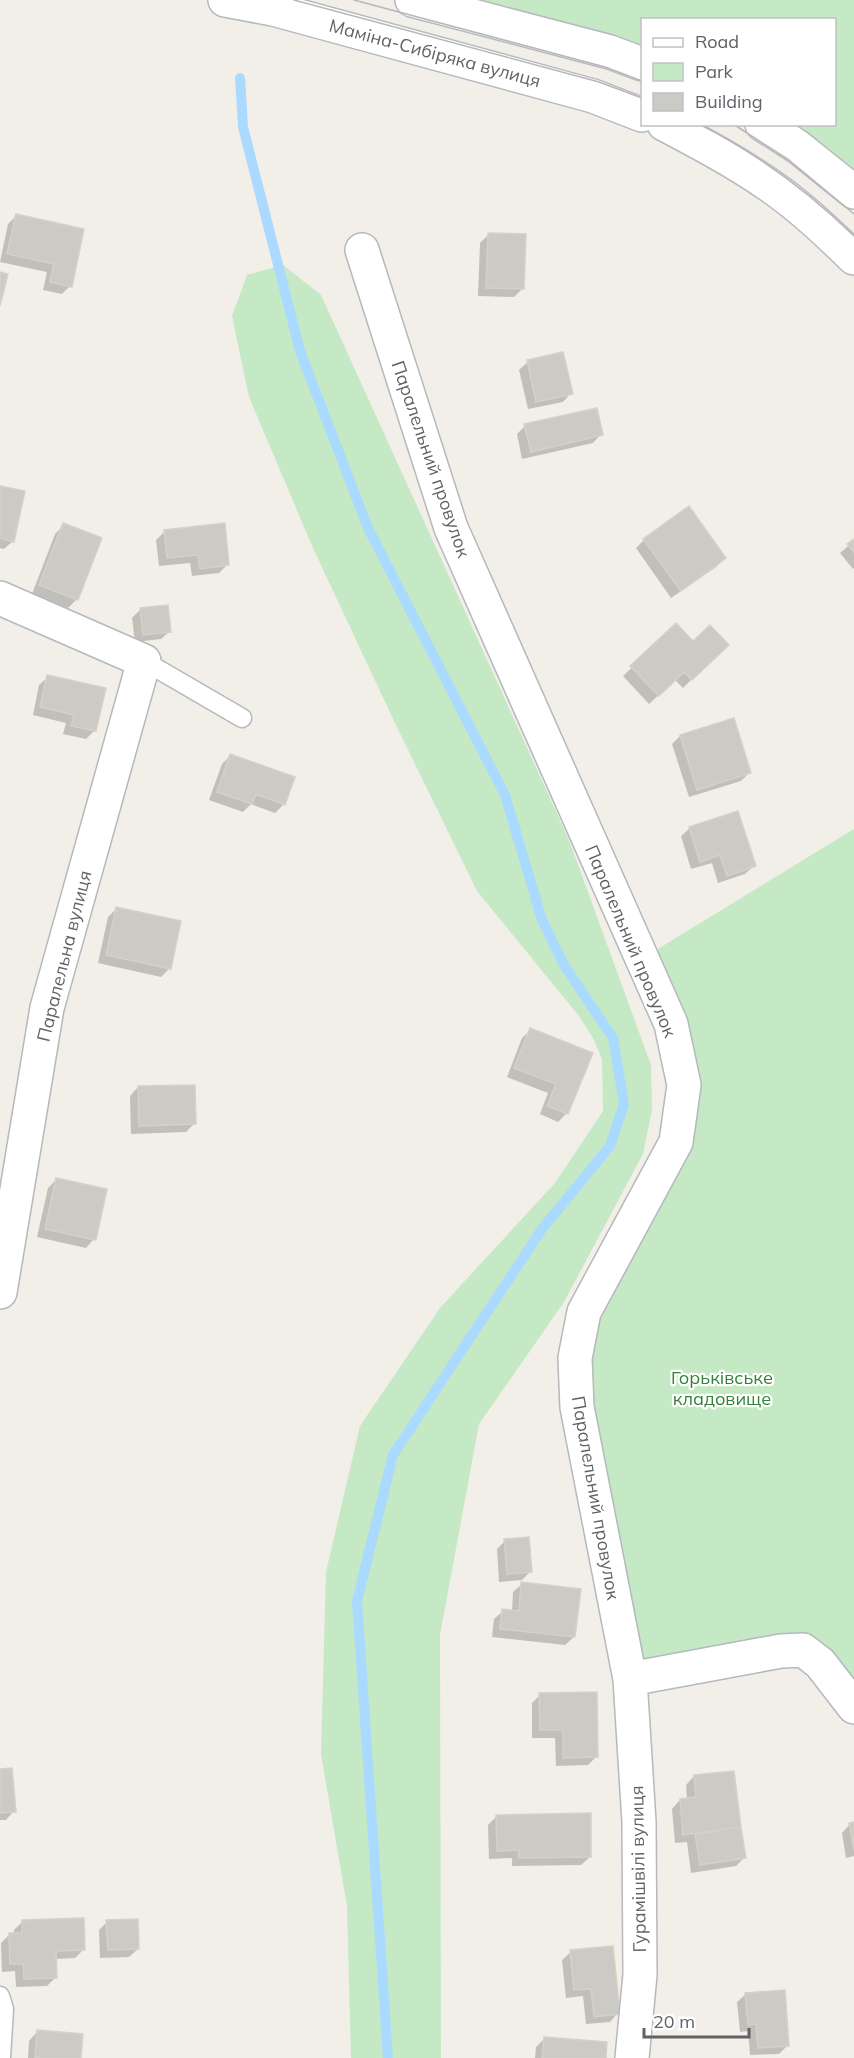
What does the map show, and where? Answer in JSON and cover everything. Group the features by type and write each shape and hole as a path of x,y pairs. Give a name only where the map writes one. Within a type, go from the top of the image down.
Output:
{"street":[{"name":"Маміна-Сибіряка вулиця","path":"225,0 273,9 593,96 641,115"},
{"path":"412,0 610,52 641,64"},
{"path":"668,126 714,150 770,185 822,227 854,258"},
{"path":"765,126 798,147 854,192"},
{"name":"Паралельний провулок","path":"362,250 451,528 671,1024 684,1085 676,1142 584,1312 575,1358 577,1407 630,1679"},
{"path":"0,598 144,661"},
{"name":"Паралельна вулиця","path":"0,1292 47,1008 144,661"},
{"path":"630,1679 781,1651 803,1650 820,1663 854,1707"},
{"name":"Гурамішвілі вулиця","path":"630,1679 639,1846 640,1975 632,2058"}],"lane":[{"path":"144,661 242,718"},
{"path":"0,1996 4,2009 1,2058"}],"green space":[{"path":"464,0 854,0 854,175 788,126 836,126 836,18 641,18 641,50"},
{"path":"283,265 321,295 569,840 651,1065 652,1110 643,1154 564,1302 479,1424 440,1635 441,2058 351,2058 347,1906 321,1754 326,1572 360,1426 440,1308 555,1183 603,1111 602,1059 593,1038 579,1016 477,891 313,548 249,397 232,316 247,275"},
{"name":"Горьківське кладовище","path":"854,829 854,1685 830,1653 640,1664 590,1406 588,1359 597,1316 688,1146 653,952"}],"building":[{"path":"16,214 84,229 72,287 50,282 54,264 7,254"},
{"path":"488,233 526,234 524,289 486,288"},
{"path":"0,272 8,274 0,306"},
{"path":"563,352 573,394 536,402 527,360"},
{"path":"597,408 603,435 531,452 524,424"},
{"path":"0,486 25,491 14,542 0,538"},
{"path":"689,506 726,558 681,591 643,539"},
{"path":"63,523 102,538 78,600 39,585"},
{"path":"225,523 229,565 200,569 198,555 167,558 164,530"},
{"path":"854,539 854,552 847,544"},
{"path":"168,605 171,632 143,635 140,608"},
{"path":"676,623 693,641 710,625 729,645 692,680 684,672 659,696 630,666"},
{"path":"47,675 106,688 96,731 71,726 74,715 40,707"},
{"path":"734,718 751,773 697,790 680,735"},
{"path":"230,754 295,777 285,805 256,794 252,804 217,792"},
{"path":"738,811 756,866 727,876 720,855 700,862 689,827"},
{"path":"116,907 181,921 171,969 106,955"},
{"path":"530,1028 593,1053 568,1114 547,1106 556,1084 514,1068"},
{"path":"195,1085 196,1124 139,1126 138,1086"},
{"path":"56,1178 107,1189 96,1240 45,1229"},
{"path":"529,1537 532,1572 507,1574 504,1539"},
{"path":"521,1582 581,1589 575,1637 500,1629 502,1609 519,1611"},
{"path":"597,1692 598,1757 563,1758 563,1730 540,1730 539,1693"},
{"path":"12,1768 16,1812 0,1813 0,1769"},
{"path":"734,1771 741,1827 683,1835 680,1799 696,1797 694,1775"},
{"path":"591,1813 591,1857 519,1858 519,1850 497,1851 496,1815"},
{"path":"854,1822 854,1850 849,1823"},
{"path":"741,1827 746,1858 700,1865 695,1834"},
{"path":"84,1918 85,1950 56,1951 57,1978 24,1979 23,1964 10,1964 9,1933 22,1933 22,1920"},
{"path":"138,1919 139,1949 108,1950 106,1920"},
{"path":"613,1946 620,2014 594,2017 591,1989 574,1990 570,1950"},
{"path":"785,1990 789,2046 758,2048 756,2024 748,2025 745,1993"},
{"path":"37,2030 83,2034 81,2058 35,2058"},
{"path":"544,2037 607,2042 606,2058 542,2058"}],"waterway":[{"path":"240,78 243,127 300,351 368,528 505,795 542,920 564,965 613,1038 624,1104 610,1146 542,1229 393,1455 357,1601 388,2058"}],"tram line":[{"path":"294,0 599,82 641,98"},
{"path":"354,0 605,67 641,81"},
{"path":"703,126 741,147 781,174 854,236"},
{"path":"736,126 789,160 854,214"}]}
